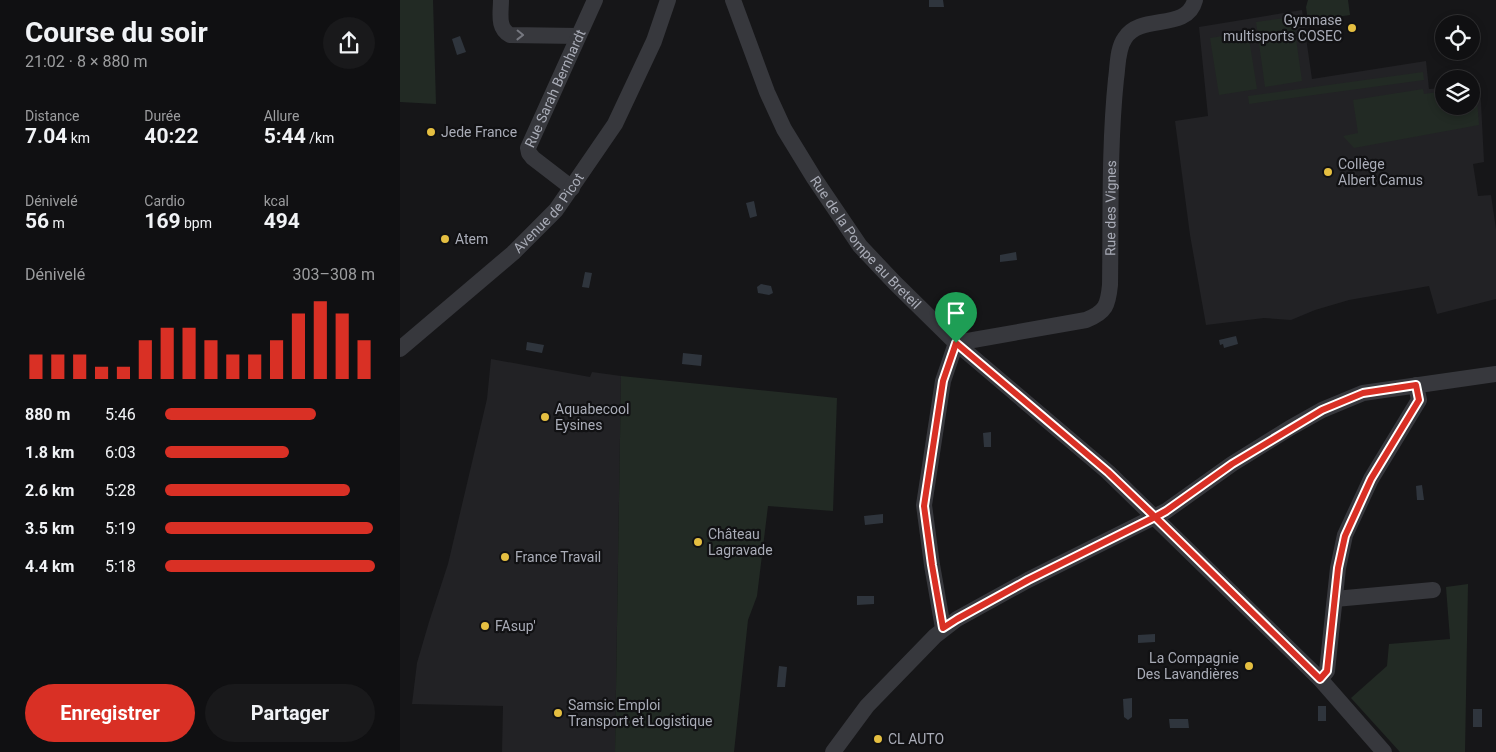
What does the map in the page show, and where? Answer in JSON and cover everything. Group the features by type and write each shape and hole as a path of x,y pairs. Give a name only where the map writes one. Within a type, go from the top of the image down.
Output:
{"street":[{"path":"501,0 501,26 504,32 510,35 578,36"},
{"name":"Rue Sarah Bernhardt","path":"572,188 533,158 528,148 595,0"},
{"name":"Avenue de Picot","path":"654,41 668,0"},
{"name":"Avenue de Picot","path":"400,348 513,253 556,210 615,124 654,41 678,0"},
{"name":"Rue de la Pompe au Breteil","path":"733,0 767,92 784,129 814,178 860,246 956,343 1108,472 1155,517 1320,679 1384,752"},
{"name":"Rue des Vignes","path":"956,343 1086,320 1099,315 1108,303 1110,285 1113,112 1120,52 1125,38 1133,29 1145,24 1176,19 1188,13 1194,0"},
{"path":"943,628 924,506 943,381 956,343"},
{"path":"833,752 867,706 943,628 1028,580 1166,511 1232,464 1322,410 1363,393 1496,374"},
{"path":"1320,679 1327,671 1338,568 1345,536 1371,479 1419,400 1416,385"},
{"path":"1335,600 1432,590"}],"shaded area":[{"path":"400,0 433,0 436,104 400,102"},
{"path":"929,0 943,0 944,7 929,7"},
{"path":"1308,0 1348,0 1350,15 1308,21 1306,7"},
{"name":"Collège Albert Camus","path":"1302,10 1312,79 1426,61 1429,89 1435,89 1435,115 1480,115 1480,83 1484,162 1473,164 1478,196 1491,195 1496,229 1496,299 1437,314 1429,286 1349,300 1315,310 1291,320 1264,318 1206,325 1190,235 1175,121 1208,116 1199,27"},
{"path":"1293,17 1302,81 1265,87 1256,22"},
{"path":"1248,32 1257,89 1219,95 1210,38"},
{"path":"460,36 466,52 457,55 452,39"},
{"path":"1423,72 1424,80 1249,104 1248,96"},
{"path":"1423,89 1424,94 1435,92 1435,115 1478,115 1479,125 1354,148 1343,136 1358,133 1353,100"},
{"path":"754,201 757,216 750,218 746,203"},
{"path":"1016,252 1017,260 1000,262 1000,255"},
{"path":"585,272 592,273 589,288 582,287"},
{"path":"761,284 771,286 773,293 769,295 758,293 757,287"},
{"path":"1236,336 1238,344 1224,348 1223,344 1220,345 1219,340"},
{"path":"527,342 544,345 542,353 526,350"},
{"path":"683,353 702,355 701,366 682,364"},
{"path":"491,359 590,377 592,372 621,376 615,752 502,752 503,706 412,704 417,663 448,564 487,399"},
{"path":"621,376 837,398 833,511 768,506 757,596 748,620 734,752 615,752"},
{"path":"991,432 991,447 984,447 983,433"},
{"path":"1422,485 1424,500 1417,500 1416,486"},
{"path":"883,514 883,523 865,525 864,516"},
{"path":"1468,584 1465,752 1400,752 1351,698 1387,666 1389,644 1450,639 1446,587"},
{"path":"857,596 874,596 874,604 857,605"},
{"path":"1155,634 1155,642 1138,643 1138,635"},
{"path":"779,666 787,667 785,687 777,687"},
{"path":"1132,698 1132,717 1128,720 1124,717 1123,699"},
{"path":"1318,706 1326,706 1326,721 1318,721"},
{"path":"1473,709 1482,709 1482,727 1473,727"},
{"path":"1169,719 1188,719 1189,728 1170,728"}],"place":[{"name":"Gymnase multisports COSEC","path":"1352,28"},
{"name":"Jede France","path":"431,132"},
{"name":"Collège Albert Camus","path":"1328,172"},
{"name":"Atem","path":"445,239"},
{"name":"Aquabecool Eysines","path":"545,417"},
{"name":"Château Lagravade","path":"698,542"},
{"name":"France Travail","path":"505,557"},
{"name":"FAsup'","path":"485,626"},
{"name":"La Compagnie Des Lavandières","path":"1249,666"},
{"name":"Samsic Emploi Transport et Logistique","path":"558,713"},
{"name":"CL AUTO","path":"878,739"}],"route":[{"path":"956,343 943,381 924,506 938,606 943,628 1028,580 1155,517 1320,679 1327,671 1338,568 1345,536 1371,479 1419,400 1416,385 1363,393 1322,410 1232,464 1155,517 1108,472 956,343"}]}
